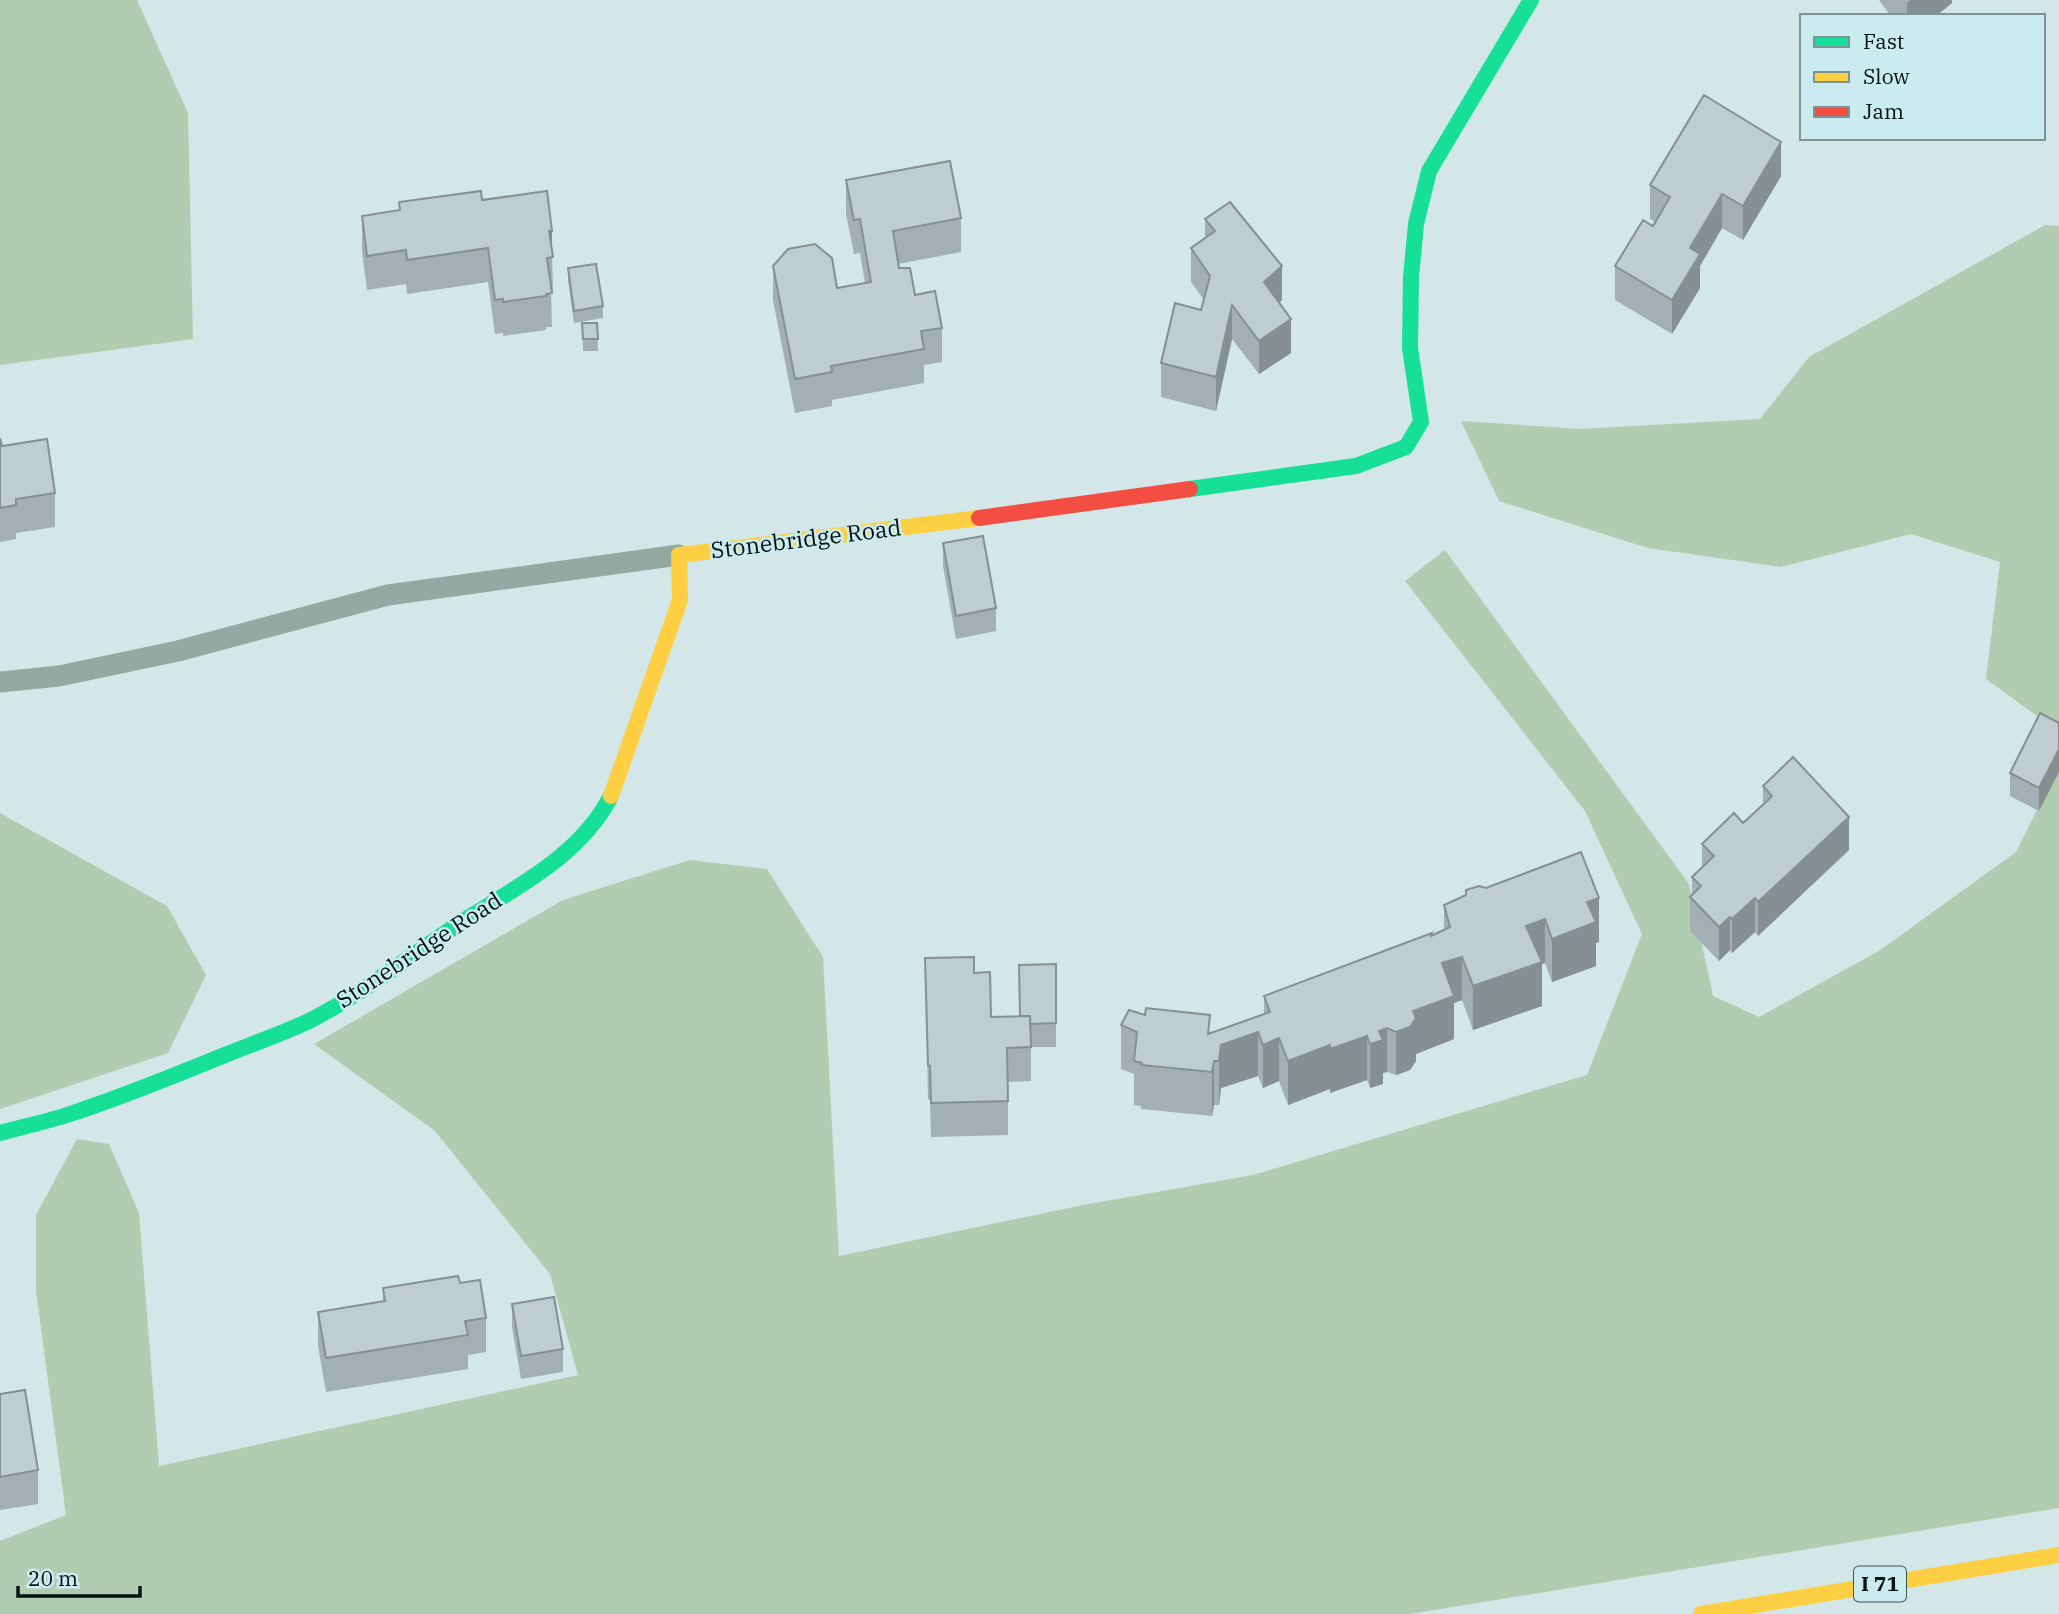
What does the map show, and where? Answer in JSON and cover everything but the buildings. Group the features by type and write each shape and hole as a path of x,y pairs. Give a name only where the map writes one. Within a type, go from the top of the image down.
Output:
{"main road":[{"name":"Stonebridge Road","path":"0,1133 67,1115 150,1086 311,1020 371,986 570,850 588,832 615,789 680,600 679,555 994,516 1356,466 1406,447 1420,422 1410,348 1411,277 1416,224 1429,171 1531,0"},
{"name":"I 71","path":"1701,1614 2059,1555"}],"lane":[{"path":"0,682 60,676 178,651 388,595 679,555"}],"green space":[{"path":"0,0 137,0 188,113 193,339 0,365"},
{"path":"2045,225 2059,226 2059,732 1986,679 2000,562 1911,534 1781,567 1648,548 1499,501 1461,421 1581,429 1760,419 1809,357"},
{"path":"1445,550 1689,884 1713,996 1759,1017 1879,951 2016,852 2059,766 2059,1508 1410,1614 0,1614 0,1541 66,1515 36,1291 36,1215 77,1139 109,1144 139,1213 159,1466 578,1375 550,1274 435,1131 314,1044 563,900 690,860 767,869 823,957 839,1256 1083,1205 1253,1175 1587,1075 1642,934 1585,811 1405,581"},
{"path":"0,813 167,906 206,975 168,1053 0,1109"}],"traffic: fast":[{"path":"1190,489 1356,466 1406,447 1421,422 1410,348 1411,277 1416,224 1429,171 1531,0"},
{"path":"0,1133 59,1118 107,1101 313,1019 353,996 548,866 584,835 611,796"}],"traffic: slow":[{"path":"611,796 680,600 679,555 979,518"},
{"path":"1701,1614 2059,1555"}],"traffic: jam":[{"path":"979,518 1190,489"}]}
